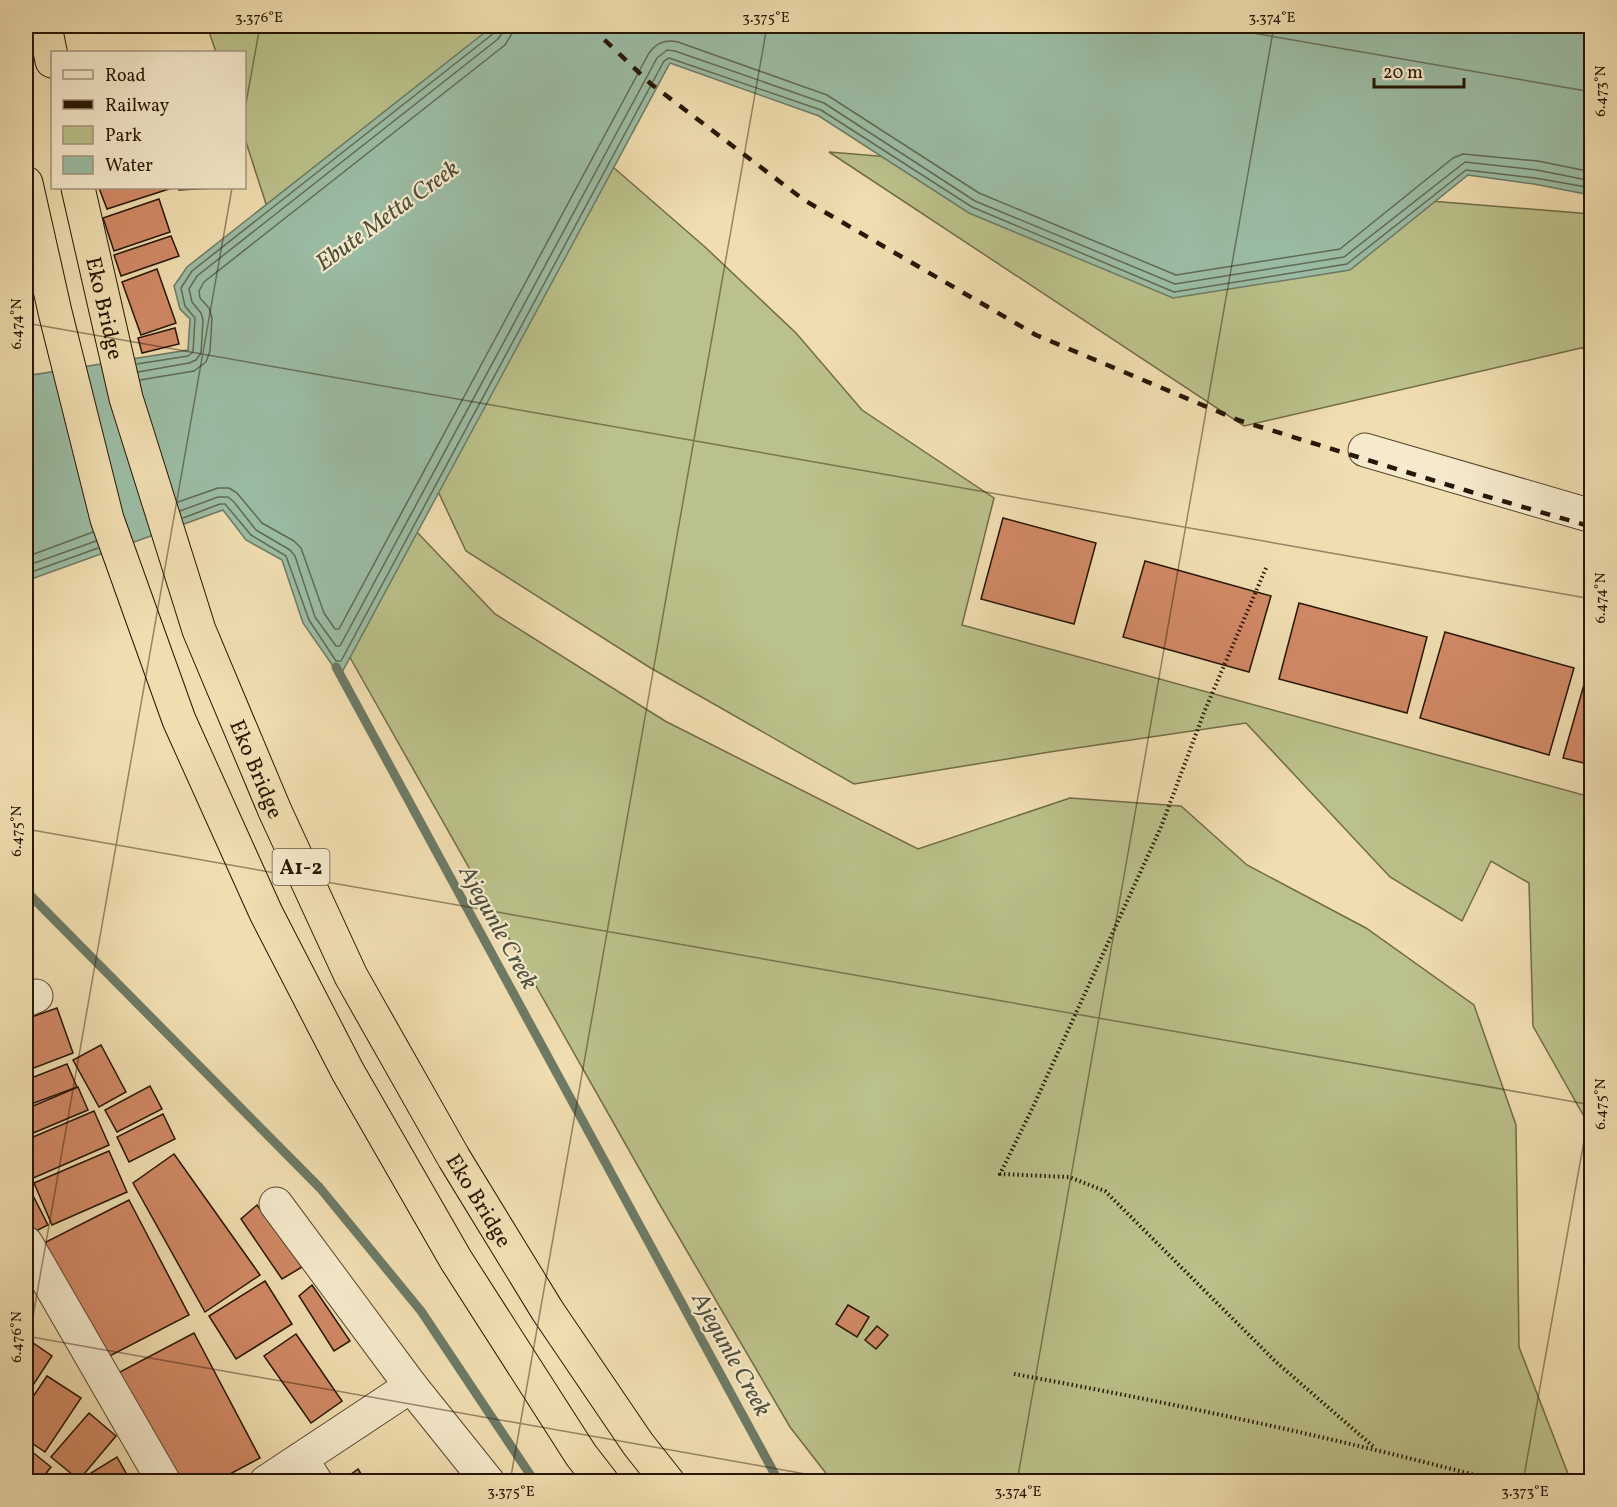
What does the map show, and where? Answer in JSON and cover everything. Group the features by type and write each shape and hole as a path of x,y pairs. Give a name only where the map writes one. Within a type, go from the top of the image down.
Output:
{"highway":[{"path":"45,26 51,57"},
{"name":"A1-2","path":"26,183 55,312 107,519 179,720 266,913 348,1072 456,1260 581,1455 602,1482"},
{"name":"Eko Bridge","path":"78,189 126,398 199,630 275,811 351,976 454,1158 547,1310 638,1444 668,1482"}],"street":[{"path":"1365,450 1592,516"},
{"path":"276,1204 411,1386 488,1482"},
{"path":"26,1243 164,1482"},
{"path":"266,1482 308,1470 411,1386"}],"path":[{"path":"1266,568 1205,710 1161,827 1033,1107 999,1174 1070,1177 1105,1191 1276,1362 1375,1448"},
{"path":"1014,1374 1133,1396 1375,1448 1502,1482"}],"green space":[{"path":"207,26 527,26 267,207 246,142 246,51 216,51"},
{"path":"829,152 1591,214 1591,349 1581,348 1244,426"},
{"path":"598,154 705,247 796,333 862,410 994,498 962,625 1591,797 1591,1129 1533,1026 1529,883 1491,861 1462,921 1390,877 1246,723 854,784 649,667 466,551 435,485"},
{"path":"394,508 495,614 665,721 918,849 1070,798 1181,806 1247,865 1366,928 1474,1005 1516,1125 1519,1347 1569,1481 832,1481 790,1427 660,1205 348,654"}],"water":[{"name":"Ebute Metta Creek","path":"493,26 1591,26 1591,195 1468,175 1350,270 1173,298 969,213 819,116 670,63 340,676 303,623 282,560 246,540 223,510 26,581 26,376 188,350 190,319 180,309 174,286 187,267"}],"building":[{"path":"99,189 169,189 107,209"},
{"path":"159,199 170,232 114,251 103,218"},
{"path":"171,236 179,256 121,276 114,255"},
{"path":"157,269 176,323 141,335 122,282"},
{"path":"175,328 179,344 142,353 138,338"},
{"path":"1003,518 1096,543 1074,624 981,599"},
{"path":"1145,561 1271,596 1249,672 1123,637"},
{"path":"1299,603 1427,637 1407,713 1279,679"},
{"path":"1445,632 1574,668 1549,755 1420,718"},
{"path":"1589,667 1592,668 1592,765 1563,758"},
{"path":"57,1008 73,1053 26,1071 26,1019"},
{"path":"101,1045 126,1092 99,1107 73,1060"},
{"path":"67,1064 77,1087 26,1106 26,1080"},
{"path":"150,1086 162,1109 117,1132 105,1110"},
{"path":"78,1087 88,1110 26,1136 26,1109"},
{"path":"94,1111 109,1145 31,1179 26,1167 26,1140"},
{"path":"163,1114 175,1139 129,1162 117,1137"},
{"path":"109,1151 127,1192 52,1225 34,1183"},
{"path":"174,1154 260,1275 205,1312 133,1183"},
{"path":"26,1182 48,1225 26,1236"},
{"path":"129,1200 189,1315 100,1361 40,1245"},
{"path":"257,1205 302,1267 282,1279 241,1219"},
{"path":"265,1281 292,1324 236,1359 209,1316"},
{"path":"312,1285 350,1341 334,1351 299,1296"},
{"path":"848,1305 869,1317 857,1337 836,1324"},
{"path":"877,1326 888,1335 876,1349 865,1340"},
{"path":"194,1333 260,1458 215,1482 172,1482 116,1374"},
{"path":"296,1334 342,1401 311,1423 264,1356"},
{"path":"26,1338 52,1356 26,1396"},
{"path":"47,1376 81,1398 45,1452 26,1439 26,1407"},
{"path":"89,1413 116,1436 79,1480 51,1457"},
{"path":"26,1447 51,1467 39,1482 26,1473"},
{"path":"117,1457 131,1482 96,1482 91,1473"},
{"path":"358,1469 366,1482 349,1482 346,1478"},
{"path":"435,1474 440,1482 422,1482"}],"waterway":[{"name":"Ajegunle Creek","path":"336,667 779,1482"},
{"path":"26,891 320,1188 421,1311 535,1482"}],"railway":[{"path":"590,26 651,84 804,200 1036,335 1238,420 1592,527"}]}
